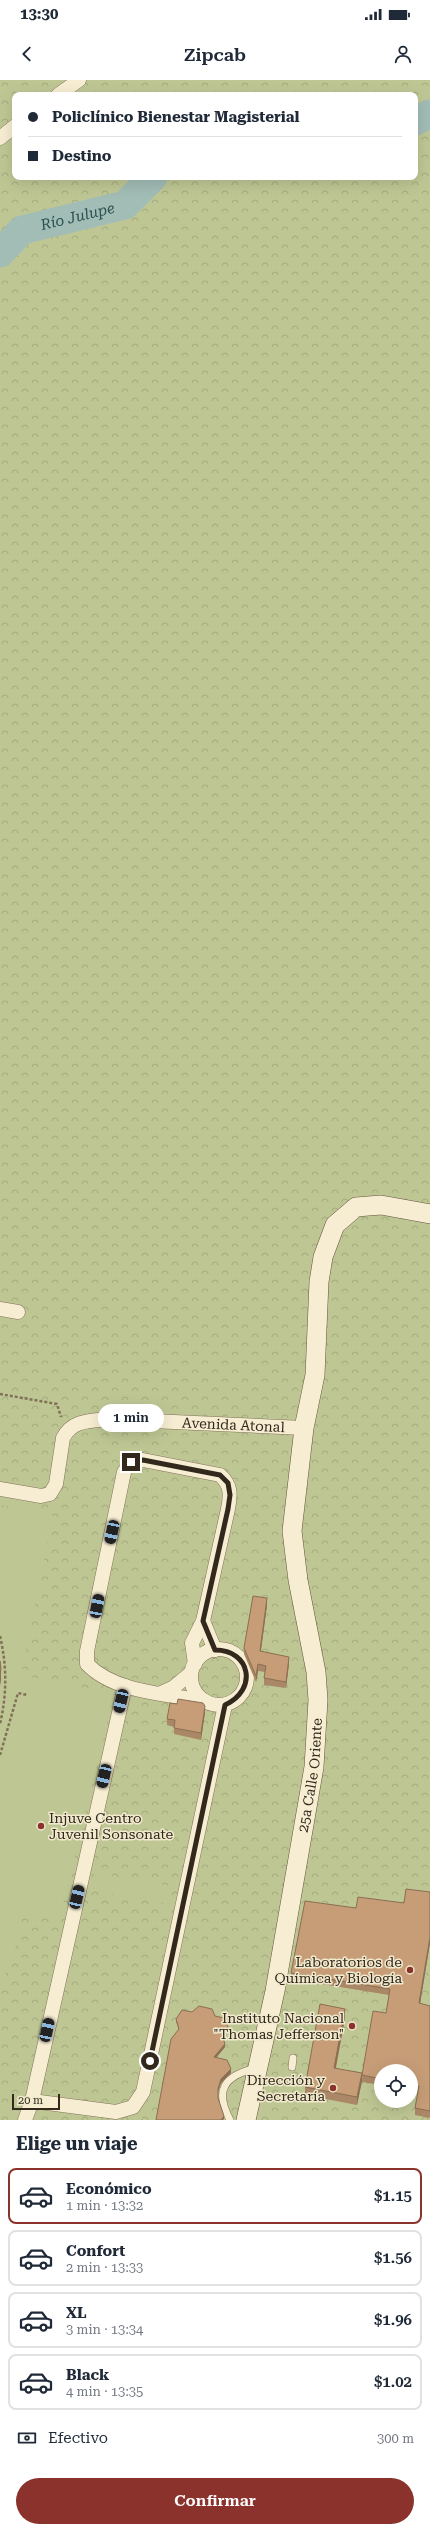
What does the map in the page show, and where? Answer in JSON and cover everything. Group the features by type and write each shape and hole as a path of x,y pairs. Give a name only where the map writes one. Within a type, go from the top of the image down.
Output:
{"street":[{"path":"62,92 79,80"},
{"path":"0,138 12,128"},
{"name":"25a Calle Oriente","path":"246,2120 275,1991 311,1790 316,1746 318,1700 316,1672 298,1580 292,1531 304,1428 315,1375 320,1276 327,1244 335,1225 347,1213 356,1207 396,1207 430,1214"},
{"path":"0,1309 18,1312"},
{"name":"Avenida Atonal","path":"71,1426 86,1421 108,1419 304,1428"},
{"path":"0,1489 41,1496 50,1494 56,1484 63,1438 71,1426"},
{"path":"161,1693 174,1687 193,1669 203,1654 215,1650 223,1650 238,1657 246,1672 244,1689 236,1699 225,1705 215,1705 205,1701 161,1693 125,1686 96,1674 88,1664 87,1651 124,1472 131,1462 143,1460 220,1475 228,1483 230,1495 228,1509 203,1621 192,1643 193,1669 192,1684 197,1694 205,1701"},
{"path":"203,1621 215,1650"},
{"path":"25,2120 32,2101 125,1686"},
{"path":"32,2101 116,2112 133,2107 143,2092 225,1705"}],"lane":[{"path":"292,2066 293,2058"},
{"path":"230,2120 221,2102 224,2087 239,2072 258,2067"}],"path":[{"path":"0,1394 57,1404 62,1421 71,1426"},
{"path":"0,1636 5,1656 6,1679 0,1724"},
{"path":"0,1755 18,1693 27,1695"}],"green space":[{"path":"0,80 430,80 430,2120 0,2120"},
{"path":"0,1489 41,1496 39,1511 0,1505"},
{"name":"Injuve Centro Juvenil Sonsonate","path":"0,1507 53,1516 21,1675 114,1694 59,1920 20,1913 17,1942 0,1988"},
{"path":"94,1873 171,1886 168,1904 90,1890"}],"building":[{"path":"253,1596 267,1598 260,1651 289,1657 286,1682 264,1678 266,1666 258,1664 256,1676 244,1648"},
{"path":"178,1699 203,1703 205,1706 201,1733 174,1728 175,1720 167,1719 170,1703 177,1704"},
{"path":"406,1889 430,1892 430,1937 419,2003 430,2006 430,2111 415,2108 418,2108 418,2064 374,2064 374,2078 362,2075 373,2011 386,2013 390,1989 291,1973 305,1901 356,1908 358,1897 404,1903"},
{"path":"320,2004 345,2009 334,2068 362,2073 357,2097 305,2087"},
{"path":"199,2006 212,2009 215,2016 224,2018 228,2027 222,2035 225,2044 214,2057 227,2060 231,2069 221,2079 218,2089 218,2098 224,2116 221,2120 156,2120 171,2039 179,2029 176,2019 182,2010 192,2012"}],"waterway":[{"name":"Río Julupe","path":"418,120 430,114"},
{"name":"Río Julupe","path":"0,253 22,230 125,205 150,180"}],"place":[{"name":"Injuve Centro Juvenil Sonsonate","path":"41,1826"},
{"name":"Laboratorios de Química y Biología","path":"410,1970"},
{"name":"Instituto Nacional \"Thomas Jefferson\"","path":"352,2026"},
{"name":"Dirección y Secretaría","path":"333,2088"}],"route":[{"path":"131,1462 143,1460 220,1475 228,1483 230,1495 228,1509 203,1621 215,1650 231,1652 244,1664 247,1681 240,1696 225,1705 150,2061"}]}
